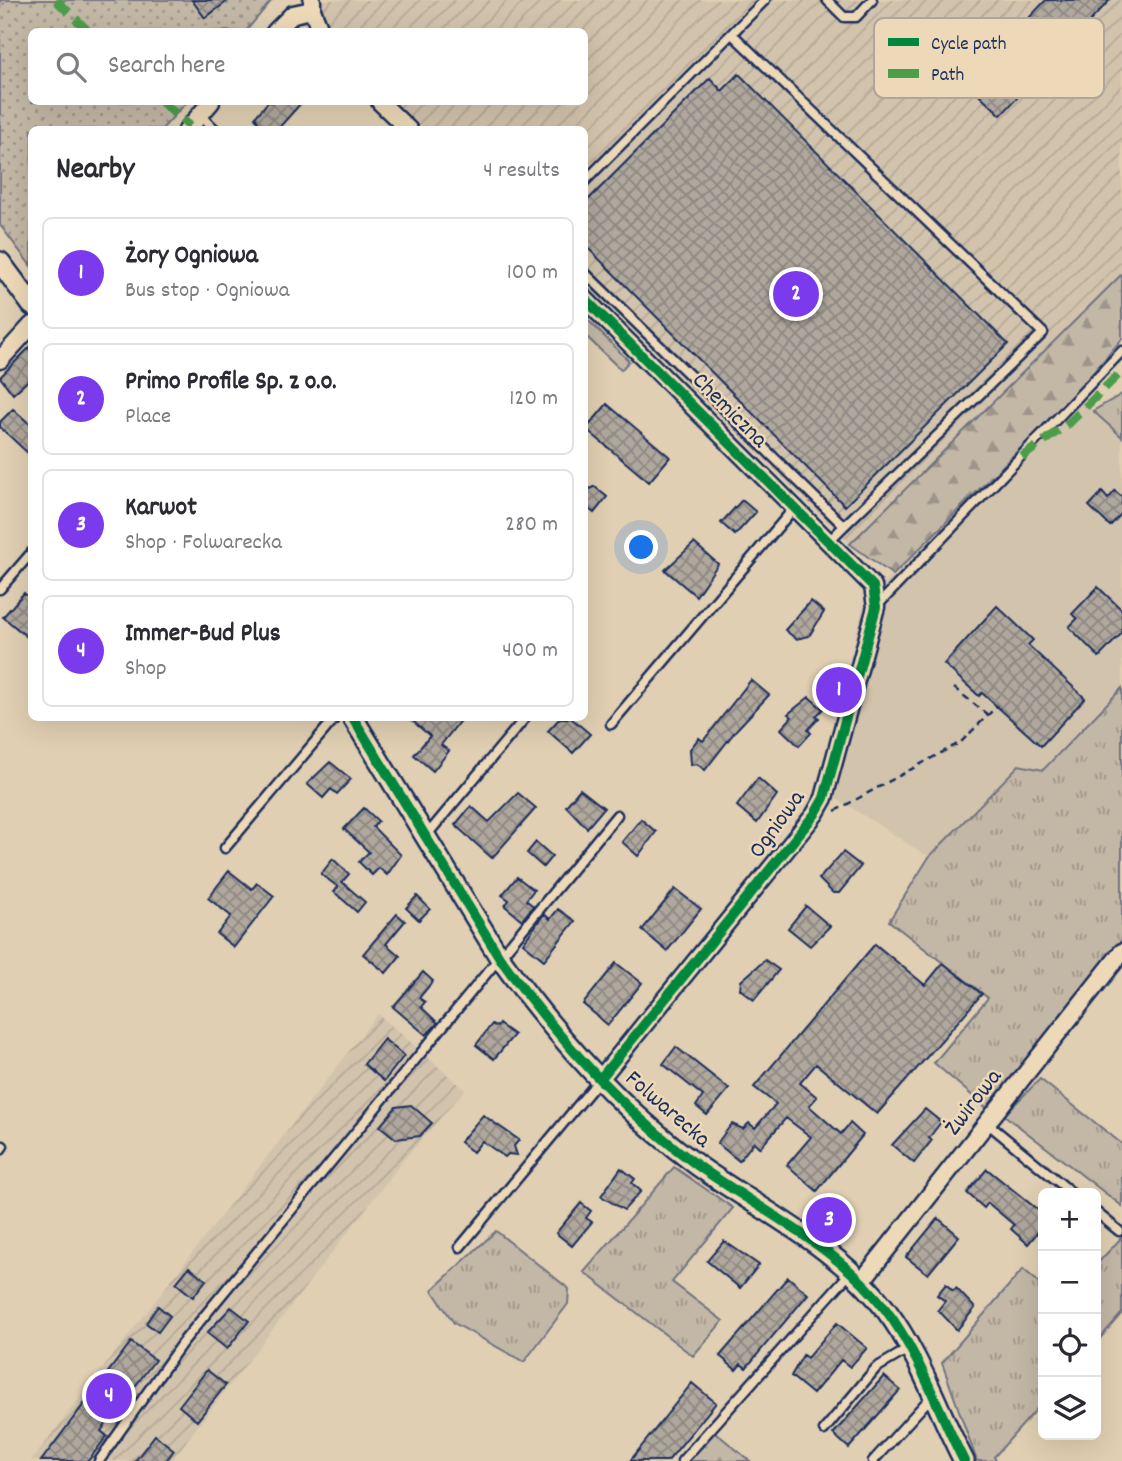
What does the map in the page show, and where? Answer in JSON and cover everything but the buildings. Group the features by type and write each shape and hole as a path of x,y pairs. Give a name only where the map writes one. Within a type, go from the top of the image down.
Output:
{"street":[{"path":"279,28 293,14 312,5 320,28"},
{"path":"190,126 208,105"},
{"path":"383,105 405,126"},
{"path":"0,262 28,300"},
{"name":"Chemiczna","path":"588,302 873,586 876,607"},
{"path":"0,360 28,329"},
{"name":"Ogniowa","path":"600,1079 815,814 824,798 876,607"},
{"name":"Folwarecka","path":"355,721 500,958 525,994 600,1079 645,1124 696,1164 856,1278 887,1310 910,1348 964,1461"},
{"name":"Żwirowa","path":"856,1278 987,1123 1122,952"}],"lane":[{"path":"588,178 765,0"},
{"path":"827,0 844,17 856,17 872,0"},
{"path":"732,34 1043,333 829,541"},
{"path":"199,116 211,126"},
{"path":"588,276 844,526"},
{"path":"876,607 1122,351"},
{"path":"611,724 795,507"},
{"path":"0,589 28,557"},
{"path":"225,848 332,721"},
{"path":"425,837 523,721"},
{"path":"99,1461 182,1343 617,815"},
{"path":"460,1247 600,1079"},
{"path":"987,1123 1066,1188"},
{"path":"1101,1217 1119,1231"},
{"path":"682,1461 856,1278"},
{"path":"824,1430 876,1368 910,1348"},
{"path":"873,1461 932,1396"}],"path":[{"path":"954,688 988,715"},
{"path":"815,814 830,814 961,742 997,706"}],"shaded area":[{"path":"318,0 1122,0 1122,276 850,544 588,285 588,126 422,126 398,105 588,105 588,28 329,28"},
{"path":"1075,394 1122,437 1122,688 1043,770 1019,765 929,857 822,789 821,777 864,604"},
{"path":"378,1014 465,1090 405,1158 171,1461 31,1461"}],"green space":[{"path":"0,0 272,0 249,28 28,28 28,105 184,105 165,126 28,126 28,262 0,225"},
{"path":"1122,274 1122,339 1075,394 893,575 850,544"},
{"path":"588,320 629,361 621,370 588,338"},
{"path":"1122,394 1122,437 1093,411"},
{"path":"1122,688 1122,939 989,1110 934,1063 988,998 889,921 929,857 1019,765 1043,770"},
{"path":"1040,1079 1122,1144 1122,1206 1101,1188 1004,1115"},
{"path":"674,1167 733,1208 672,1282 723,1321 693,1356 584,1272"},
{"path":"496,1231 569,1289 568,1304 524,1362 454,1323 432,1290"},
{"path":"1122,1237 1122,1313 1101,1337 1101,1314 1101,1260"},
{"path":"1023,1269 1038,1282 1038,1408 994,1457 996,1461 977,1461 942,1363"},
{"path":"710,1428 750,1461 681,1461"}],"marked path":[{"path":"56,0 85,28"},
{"path":"166,105 190,126"},
{"path":"1022,457 1069,423 1122,371"}],"cycle path":[{"path":"588,302 873,586 876,607 824,798 815,814 600,1079"},
{"path":"355,721 500,958 566,1043 615,1095 669,1143 721,1182 822,1248 867,1288 886,1310 909,1346 964,1461"}],"place":[{"name":"Primo Profile Sp. z o.o.","path":"796,294"},
{"name":"Żory Ogniowa","path":"839,690"},
{"name":"Karwot","path":"829,1220"},
{"name":"Immer-Bud Plus","path":"109,1396"}]}
